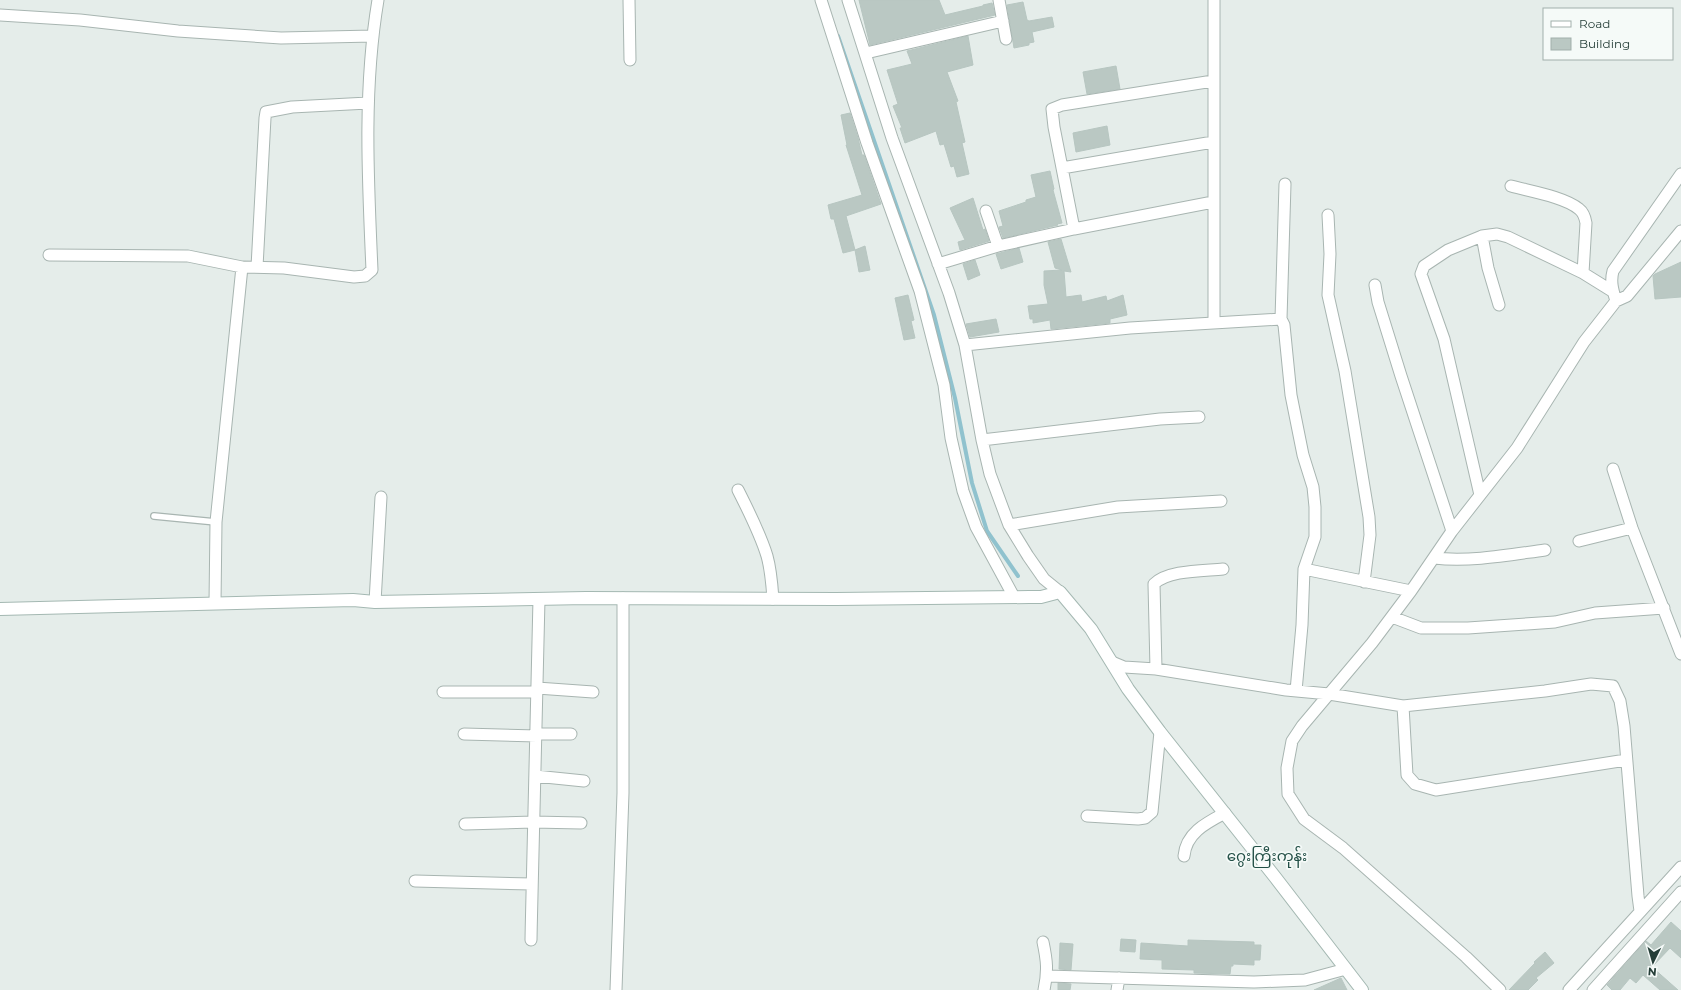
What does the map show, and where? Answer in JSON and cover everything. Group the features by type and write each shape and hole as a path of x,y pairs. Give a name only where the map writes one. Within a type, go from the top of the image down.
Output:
{"street":[{"path":"49,255 188,256 242,267 284,268 354,276 364,276 372,270 368,103 373,36 378,0"},
{"path":"629,0 630,60"},
{"path":"821,0 867,143 920,290 944,385 951,438 963,491 976,527 1014,597"},
{"path":"848,0 892,138 949,293 965,345 982,440 990,474 1010,525 1028,556 1044,579 1060,592 1091,629 1128,689 1160,732 1225,813 1362,990"},
{"path":"999,0 1006,39"},
{"path":"1214,0 1214,322"},
{"path":"0,15 80,20 178,31 281,38 373,36"},
{"path":"866,53 1003,21"},
{"path":"1074,229 1054,127 1052,108 1062,104 1213,81"},
{"path":"257,267 260,186 266,112 292,107 368,103"},
{"path":"1062,168 1213,142"},
{"path":"1500,990 1466,957 1343,848 1304,819 1288,794 1287,768 1292,741 1302,726 1392,617 1452,531 1517,448 1614,296 1611,277 1613,271 1681,174"},
{"path":"1285,184 1281,319 1284,325 1287,367 1293,408 1303,455 1313,487 1315,507 1315,537 1304,569 1302,625 1296,691"},
{"path":"1511,186 1565,201 1580,209 1586,222 1583,273"},
{"path":"938,264 998,246 1074,229 1214,202"},
{"path":"986,211 998,246"},
{"path":"1328,215 1330,254 1328,295 1344,371 1369,517 1370,535 1364,582"},
{"path":"1480,495 1444,339 1421,274 1424,266 1448,250 1482,236 1497,234 1508,237 1583,273 1614,296 1627,296 1681,231"},
{"path":"1482,236 1488,268 1499,304"},
{"path":"215,604 216,522 242,267"},
{"path":"1375,285 1378,302 1401,376 1452,531"},
{"path":"965,345 1130,328 1281,319"},
{"path":"982,440 1160,419 1199,416"},
{"path":"1613,469 1632,528 1681,654"},
{"path":"738,490 760,535 772,577 773,599"},
{"path":"375,602 381,497"},
{"path":"1010,525 1118,507 1221,501"},
{"path":"1579,541 1632,528"},
{"path":"1434,558 1468,559 1545,550"},
{"path":"1156,669 1154,584 1159,579 1176,574 1223,569"},
{"path":"1304,569 1411,591"},
{"path":"0,609 353,600 375,602 539,598 773,599 1041,597 1060,592"},
{"path":"531,940 533,822 537,735 539,598"},
{"path":"616,990 623,793 623,598"},
{"path":"1392,617 1421,628 1468,628 1547,622 1595,613 1664,608"},
{"path":"1112,662 1124,667 1156,669 1403,706 1545,691 1591,684 1604,684 1612,686 1620,701 1640,911"},
{"path":"443,692 537,690 593,692"},
{"path":"1403,706 1407,776 1415,784 1436,790 1626,760"},
{"path":"1087,816 1138,819 1145,818 1152,812 1160,732"},
{"path":"464,734 571,734"},
{"path":"535,776 584,781"},
{"path":"1184,856 1184,850 1191,837 1201,826 1225,813"},
{"path":"465,824 533,822 581,823"},
{"path":"1569,990 1681,867"},
{"path":"415,881 475,881 532,884"},
{"path":"1593,990 1681,892"},
{"path":"1043,942 1047,964 1047,976 1044,990"},
{"path":"1047,976 1254,982 1305,980 1346,970"},
{"path":"1118,990 1119,978"}],"lane":[{"path":"154,516 216,522"}],"building":[{"path":"859,0 939,0 945,15 992,3 995,15 870,45"},
{"path":"1023,2 1027,20 1029,21 1052,17 1054,27 1032,32 1034,42 1029,43 1029,45 1014,48 1007,5"},
{"path":"968,36 973,65 947,72 958,101 956,102 965,142 962,143 969,174 957,177 954,166 951,167 944,144 940,145 936,131 905,143 900,128 902,128 893,106 898,104 887,70 912,64 907,51"},
{"path":"1116,66 1120,89 1087,94 1083,72"},
{"path":"850,113 862,155 864,155 881,204 846,216 855,250 843,253 834,219 831,219 828,205 862,195 846,145 841,115"},
{"path":"1107,126 1110,145 1076,152 1073,133"},
{"path":"1050,171 1053,190 1062,223 1003,238 999,227 1003,226 999,211 1036,197 1031,175"},
{"path":"973,198 983,230 985,229 989,241 960,250 958,242 965,240 950,208"},
{"path":"1061,239 1071,272 1064,271 1066,297 1081,295 1082,302 1106,296 1107,301 1123,295 1127,315 1110,319 1110,323 1051,329 1050,320 1033,323 1033,319 1030,319 1028,306 1048,304 1044,285 1044,271 1062,270 1055,268 1048,242"},
{"path":"865,246 870,270 859,272 855,250"},
{"path":"1019,248 1023,262 1001,269 996,254"},
{"path":"975,260 980,275 968,280 963,264"},
{"path":"1681,262 1681,297 1655,299 1653,276"},
{"path":"908,295 914,320 911,321 915,338 904,340 895,298"},
{"path":"996,319 999,332 970,337 966,324"},
{"path":"1671,922 1681,931 1681,958 1670,948 1652,967 1678,990 1660,990 1643,975 1636,983 1630,978 1620,990 1612,990 1607,985 1646,941 1651,945"},
{"path":"1121,939 1136,940 1135,952 1120,951"},
{"path":"1188,940 1254,942 1254,945 1261,945 1260,960 1254,960 1254,965 1233,964 1233,966 1231,966 1230,974 1194,973 1194,970 1162,969 1162,960 1140,959 1141,943 1188,946"},
{"path":"1060,943 1073,944 1071,970 1059,969"},
{"path":"1545,952 1554,963 1536,978 1538,980 1528,990 1509,990 1535,963 1534,962"},
{"path":"1341,978 1347,990 1314,990"},
{"path":"1058,983 1071,984 1070,990 1058,990"}],"waterway":[{"path":"838,36 934,315 955,398 972,483 987,531 1018,576"}],"district":[{"name":"ဂွေးကြီးကုန်း","path":"1267,855"}]}
